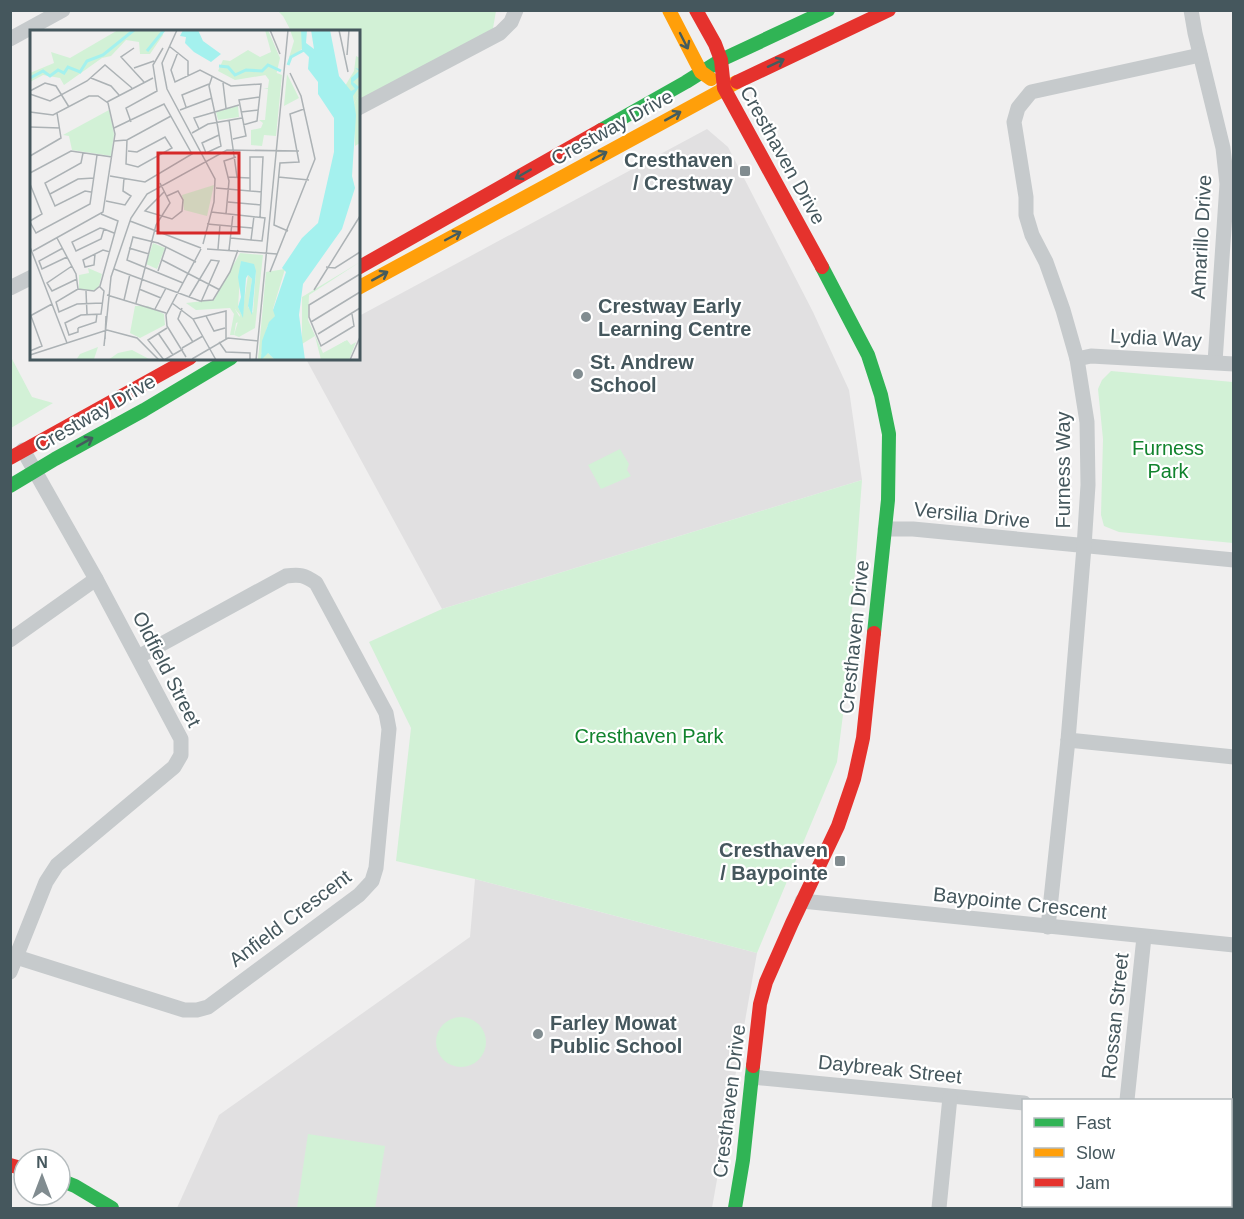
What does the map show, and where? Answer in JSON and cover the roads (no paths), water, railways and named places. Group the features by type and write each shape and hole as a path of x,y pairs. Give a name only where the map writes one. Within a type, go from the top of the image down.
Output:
{"street":[{"path":"10,39 63,10"},
{"path":"360,107 500,33 511,22 516,10"},
{"path":"669,10 701,72 724,88"},
{"path":"696,10 721,60 724,88"},
{"name":"Crestway Drive","path":"360,267 721,60 828,10"},
{"name":"Crestway Drive","path":"360,287 724,88 889,10"},
{"name":"Amarillo Drive","path":"1191,10 1223,148 1227,184 1215,362"},
{"name":"Furness Way","path":"1048,927 1068,740 1084,547 1088,485 1087,422 1077,359 1063,309 1026,215 1026,197 1014,122 1018,108 1030,92 1200,55"},
{"name":"Cresthaven Drive","path":"724,88 868,355 889,434 889,477 885,529 863,738 854,779 838,826 766,982 760,1004 743,1160 735,1209"},
{"path":"10,288 30,278"},
{"name":"Lydia Way","path":"1077,359 1091,356 1233,364"},
{"name":"Crestway Drive","path":"17,454 186,360"},
{"name":"Crestway Drive","path":"10,486 34,470 227,360"},
{"name":"Oldfield Street","path":"10,972 14,956 46,882 57,865 174,767 181,755 181,739 96,579 34,470 17,454"},
{"name":"Versilia Drive","path":"885,529 913,529 1233,560"},
{"name":"Anfield Crescent","path":"14,956 184,1010 196,1010 208,1006 359,896 372,881 376,868 389,729 386,713 316,583 306,576 297,574 286,576 138,657"},
{"path":"10,640 96,579"},
{"path":"1068,740 1233,757"},
{"name":"Baypointe Crescent","path":"802,901 1233,945"},
{"name":"Rossan Street","path":"1127,1099 1144,936"},
{"name":"Daybreak Street","path":"753,1077 1022,1103"},
{"path":"939,1209 950,1097"},
{"path":"72,1185 112,1209"}],"place":[{"name":"Cresthaven / Crestway","path":"745,171"},
{"name":"Crestway Early Learning Centre","path":"586,317"},
{"name":"St. Andrew School","path":"578,374"},
{"name":"Cresthaven / Baypointe","path":"840,861"},
{"name":"Farley Mowat Public School","path":"538,1034"}],"park label":[{"name":"Furness Park","path":"1168,460"},
{"name":"Cresthaven Park","path":"649,736"}]}
